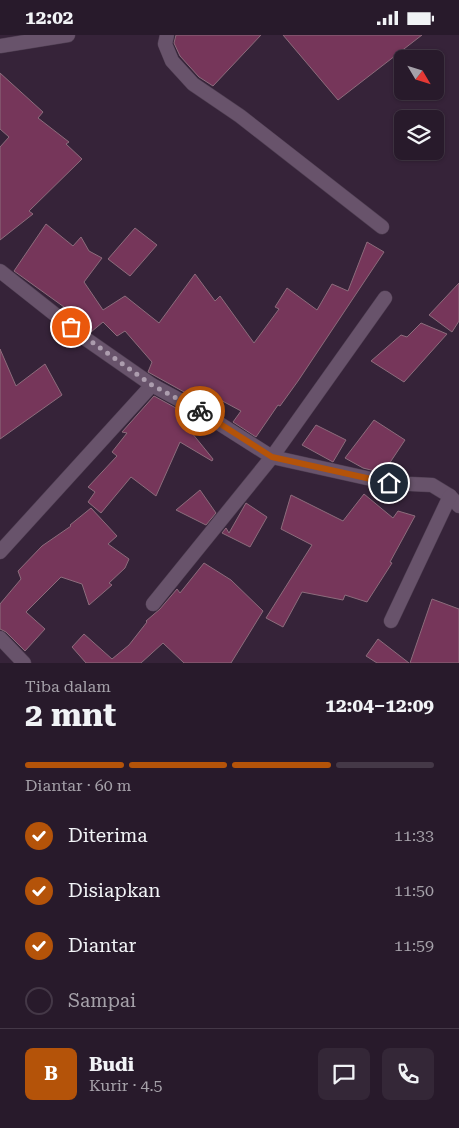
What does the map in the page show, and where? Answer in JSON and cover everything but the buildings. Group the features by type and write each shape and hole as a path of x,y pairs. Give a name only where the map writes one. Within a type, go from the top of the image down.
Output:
{"street":[{"path":"0,46 68,35"},
{"path":"168,35 165,44 172,61 193,84 240,116 382,227"},
{"path":"0,271 86,339 152,385 198,410 272,457 389,483 432,485 454,501 391,621"},
{"path":"153,604 272,457 385,298"},
{"path":"0,552 152,385"},
{"path":"0,638 24,663"}],"way so far":[{"path":"71,327 152,385 200,411"}],"route":[{"path":"200,411 272,457 389,483"}]}
